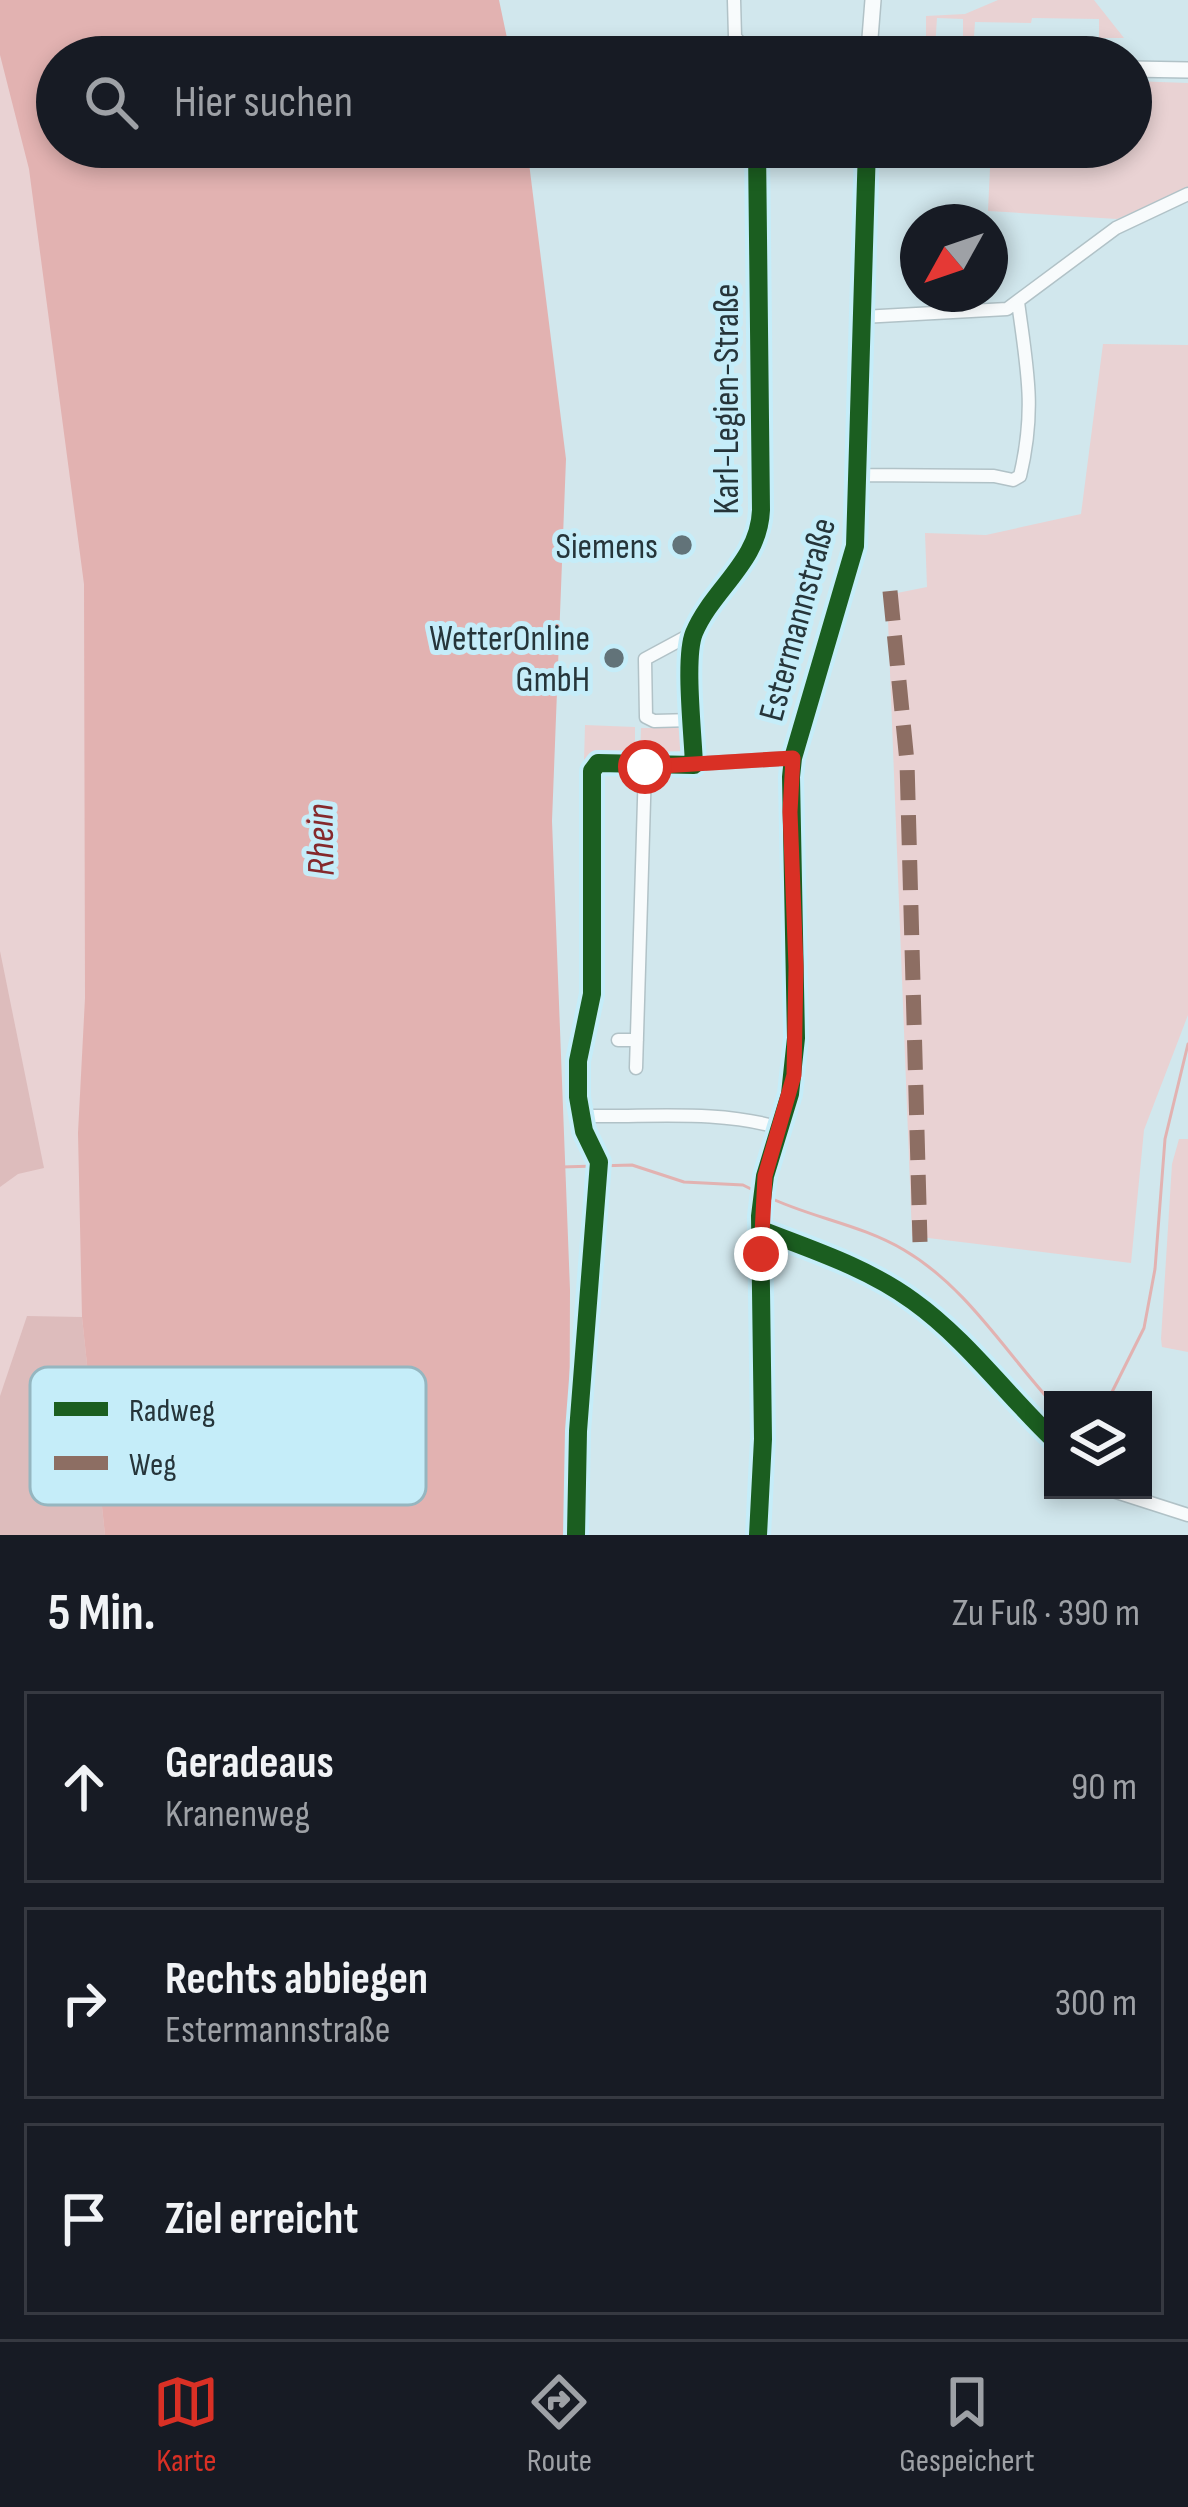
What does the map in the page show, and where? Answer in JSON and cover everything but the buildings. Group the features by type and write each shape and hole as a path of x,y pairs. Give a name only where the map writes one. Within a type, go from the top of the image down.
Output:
{"street":[{"path":"734,0 736,36"},
{"path":"870,36 873,0"},
{"path":"1152,69 1188,70"},
{"name":"Karl-Legien-Straße","path":"693,720 650,720 644,710 645,659 694,632 748,556 760,524 757,168"},
{"name":"Estermannstraße","path":"758,1535 763,1439 762,1208 764,1184 794,1075 796,1038 793,758 855,546 866,168"},
{"path":"862,317 999,310 1018,302 1116,228 1188,194"},
{"path":"859,475 1013,480 1020,476 1032,401 1018,302"},
{"path":"694,632 690,652 694,765"},
{"path":"636,1068 645,767 793,758"},
{"path":"618,1040 637,1040"},
{"path":"592,1116 736,1118 781,1128"},
{"path":"761,1230 838,1260 913,1300 1044,1429"},
{"path":"1138,1499 1188,1515"}],"shaded area":[{"path":"0,0 36,36 36,168 61,168 283,1367 30,1367 30,1505 308,1505 314,1535 0,1535"},
{"path":"998,0 1094,0 1122,36 1099,36 1099,19 1032,18 1031,23 975,22 974,36 963,36 963,19 937,18 936,36 926,36 926,16 965,14"},
{"path":"1152,82 1188,83 1188,191 1117,219 1008,212 1008,204 988,204 990,168 1152,168"},
{"path":"1103,344 1188,345 1188,1015 1144,1130 1131,1263 912,1236 887,595 927,587 925,533 986,535 1081,514"},
{"path":"585,725 635,727 635,761 584,761"},
{"path":"641,728 684,728 685,745 681,751 651,753 651,762 640,761"},
{"path":"0,951 44,1168 18,1174 0,1187"},
{"path":"1179,1139 1188,1139 1188,1352 1162,1347 1161,1339 1172,1164"},
{"path":"27,1316 82,1317 87,1367 30,1367 30,1505 102,1505 105,1535 0,1535 0,1396"}],"water":[{"name":"Rhein","path":"0,0 499,0 507,36 36,36 36,168 530,168 566,459 552,821 570,1290 569,1535 105,1535 102,1505 426,1505 426,1367 87,1367 78,1133 85,998 84,584 29,169 0,55"}],"waterway":[{"path":"1112,1391 1144,1328 1155,1269 1165,1139 1188,1044"},
{"path":"561,1167 632,1165 684,1182 743,1185 757,1192"},
{"path":"766,1196 870,1234 926,1265 966,1301 1044,1393"}],"marked path":[{"path":"890,591 907,762 920,1242"}],"cycle path":[{"path":"576,1535 578,1431 599,1162 584,1131 578,1097 578,1061 592,994 592,771 598,763 694,765 689,678 694,633 744,560 761,510 757,168"},
{"path":"758,1535 763,1439 760,1216 765,1176 790,1094 796,1038 791,777 855,546 866,168"},
{"path":"761,1230 896,1289 968,1349 1044,1429"}],"place":[{"name":"Siemens","path":"682,545"},
{"name":"WetterOnline GmbH","path":"614,658"}],"route":[{"path":"645,767 793,758 794,1075 765,1176 761,1254"}]}
